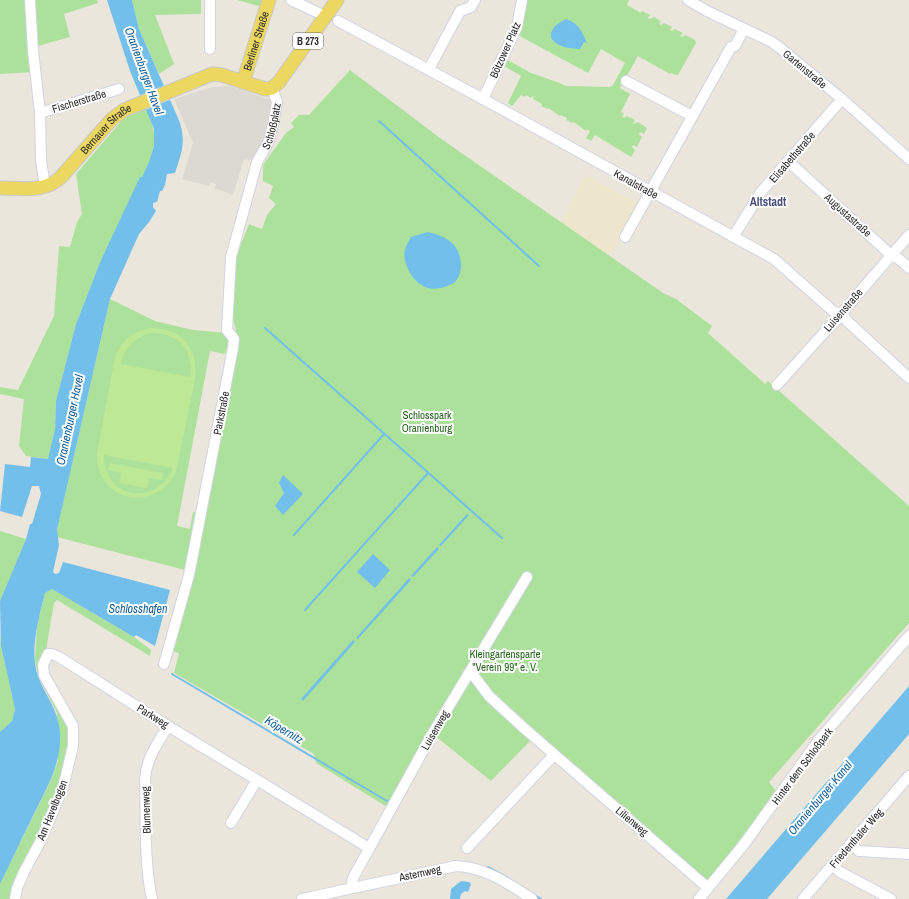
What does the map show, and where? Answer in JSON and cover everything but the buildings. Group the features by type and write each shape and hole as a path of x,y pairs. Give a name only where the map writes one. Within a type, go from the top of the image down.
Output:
{"main road":[{"name":"Berliner Straße","path":"243,82 269,0"},
{"name":"B 273","path":"276,85 337,0"},
{"name":"Bernauer Straße","path":"47,187 52,185 61,177 112,119 124,110 212,74 222,75 243,82"},
{"name":"Schloßplatz","path":"243,82 265,89 276,85"},
{"path":"0,188 47,187"}],"street":[{"name":"Fischerstraße","path":"30,0 33,52 40,113 41,160 44,180 47,187"},
{"path":"210,0 210,49"},
{"path":"291,0 325,16"},
{"path":"429,70 460,11 471,7 475,0"},
{"name":"Bötzower Platz","path":"483,99 517,27 522,0"},
{"name":"Gartenstraße","path":"688,0 707,11 772,42 842,100 909,159"},
{"name":"Kanalstraße","path":"338,21 774,259 834,312 843,314 846,320 909,378"},
{"path":"625,237 731,47 730,42 741,27"},
{"path":"626,81 692,116"},
{"name":"Schloßplatz","path":"257,162 268,143 273,125 277,102 276,85"},
{"name":"Fischerstraße","path":"40,113 119,89"},
{"name":"Elisabethstraße","path":"733,237 761,192 842,100"},
{"name":"Augustastraße","path":"788,161 891,255 899,259 909,268"},
{"name":"Parkstraße","path":"164,664 189,575 233,348 234,339 227,330 231,257 257,162"},
{"name":"Luisenstraße","path":"777,384 843,314 845,309 909,236"},
{"name":"Luisenweg","path":"353,888 353,878 434,731 528,577"},
{"name":"Hinter dem Schloßpark","path":"699,899 745,843 818,741 909,636"},
{"name":"Parkweg","path":"48,654 59,657 168,726 369,848"},
{"name":"Am Havelbogen","path":"14,899 63,788 73,746 73,726 44,675 43,665 48,654"},
{"name":"Lilienweg","path":"471,672 489,696 554,755 708,888"},
{"name":"Blumenweg","path":"152,899 147,849 146,768 153,751 168,726"},
{"path":"467,848 554,755"},
{"name":"Friedenthaler Weg","path":"803,899 909,776"},
{"path":"231,823 257,780"},
{"path":"850,845 859,851 909,854"},
{"path":"833,865 840,872 891,899"},
{"name":"Asternweg","path":"302,899 444,868 465,866 497,877 532,899"}],"shaded area":[{"path":"230,86 277,102 273,125 253,161 244,159 233,195 214,188 216,184 211,182 209,186 182,179 193,143 174,99 212,87"},
{"path":"586,175 638,203 610,256 561,222"}],"green space":[{"path":"0,0 97,0 98,3 64,14 70,37 31,48 34,72 0,74"},
{"path":"132,0 201,0 201,14 155,15 174,64 159,74 139,29"},
{"path":"237,0 263,0 259,6"},
{"path":"525,0 629,0 627,5 641,13 642,11 650,15 648,18 650,19 654,17 661,21 659,24 661,25 664,23 672,27 670,30 672,31 675,29 683,33 680,36 682,37 686,35 695,40 696,43 678,75 670,74 638,56 620,88 630,94 621,112 624,114 622,117 624,118 627,116 635,120 633,123 634,124 638,122 647,128 644,134 640,132 639,134 642,137 637,147 633,145 632,147 635,150 631,157 595,135 591,141 586,138 590,131 586,129 586,131 574,122 573,123 566,120 567,118 541,106 542,104 533,99 533,96 531,98 526,95 525,97 521,95 512,106 508,103 521,76 501,64 504,58 531,73 566,86 610,87 613,85 625,63 601,49 588,73 516,34"},
{"name":"Schlosspark Oranienburg","path":"350,70 440,138 663,293 676,299 712,326 708,333 765,384 768,381 909,506 909,623 769,782 776,791 706,885 533,738 491,781 434,735 392,810 316,763 314,754 174,673 179,653 172,651 200,547 238,338 231,312 235,260 249,224 262,229 267,215 276,204 269,198 273,186 263,181 263,165 286,133 294,127 291,123 299,115 309,115","holes":["279,483 303,494 284,493"]},
{"path":"145,106 153,126 154,142 151,158 101,260 76,324 56,401 55,429 48,459 26,456 19,446 24,399 0,394 0,387 18,390 54,316 59,246 70,247 77,222 82,214 76,174 124,118"},
{"path":"110,299 155,321 193,330 226,333 230,339 225,354 210,351 177,526 190,529 193,512 198,513 185,570 57,537 57,530"},
{"path":"150,328 171,331 186,342 191,349 194,358 195,379 176,472 167,485 155,494 142,497 128,497 116,492 106,483 99,470 97,453 115,357 121,346 128,338 137,332","holes":["150,333 159,333 168,336 182,344 190,358 190,377 121,364 127,348 139,338","104,455 173,468 165,481 155,489 144,493 132,493 121,489 112,481 106,470"]},
{"path":"110,463 163,473 162,480 149,478 147,488 119,483 121,473 108,470"},
{"path":"0,531 26,539 0,601"},
{"path":"52,589 134,637 151,650 150,656 57,600 54,603 46,657 43,665 73,726 63,788 15,899 0,899 0,884 49,784 58,761 57,713 38,676 35,661 37,627 45,593"},
{"path":"0,630 1,646 15,709 12,721 0,732"}],"water":[{"path":"107,0 132,0 139,29 178,118 183,140 180,158 175,173 167,174 165,185 162,191 160,191 157,202 153,203 153,207 156,211 139,234 110,299 57,530 59,545 53,572 55,574 59,573 63,562 170,590 155,646 136,635 134,637 52,589 45,593 36,634 34,656 38,676 57,717 60,733 60,744 52,777 0,884 0,732 12,721 15,709 1,646 0,601 26,539 30,524 32,524 41,494 39,486 32,486 22,517 0,511 5,464 30,467 31,457 48,459 55,429 56,401 76,324 101,260 140,177 142,177 149,162 154,146 154,129 130,71"},
{"path":"566,19 580,28 587,43 584,42 580,49 560,46 551,38 553,29"},
{"path":"428,232 447,239 459,252 461,270 459,276 454,283 441,288 435,289 425,287 416,281 409,271 404,258 406,246 411,237"},
{"path":"283,475 303,494 283,515 275,506 284,493 279,483"},
{"path":"467,514 469,515 441,546 439,545"},
{"path":"437,547 439,549 413,577 411,576"},
{"path":"373,554 390,570 375,588 357,572"},
{"path":"409,578 411,580 358,639 356,638"},
{"path":"353,640 355,642 303,701 301,699"},
{"name":"Oranienburger Kanal","path":"909,686 909,734 767,899 726,899"},
{"path":"461,881 469,882 471,884 468,892 465,891 461,894 460,899 450,899 451,889"}],"pier":[{"path":"166,85 172,99 145,110 138,96"}],"waterway":[{"path":"379,121 539,266"},
{"path":"265,328 502,538"},
{"path":"294,535 384,434"},
{"path":"305,610 428,473"},
{"name":"Köpernitz","path":"172,674 387,801"},
{"name":"Köpernitz","path":"488,867 508,878"},
{"name":"Köpernitz","path":"533,894 541,899"}],"district":[{"name":"Altstadt","path":"768,202"}],"water label":[{"name":"Oranienburger Havel","path":"144,71"},
{"name":"Oranienburger Havel","path":"70,420"},
{"name":"Schlosshafen","path":"138,609"}],"park label":[{"name":"Kleingartensparte \"Verein 99\" e. V.","path":"505,660"}]}
